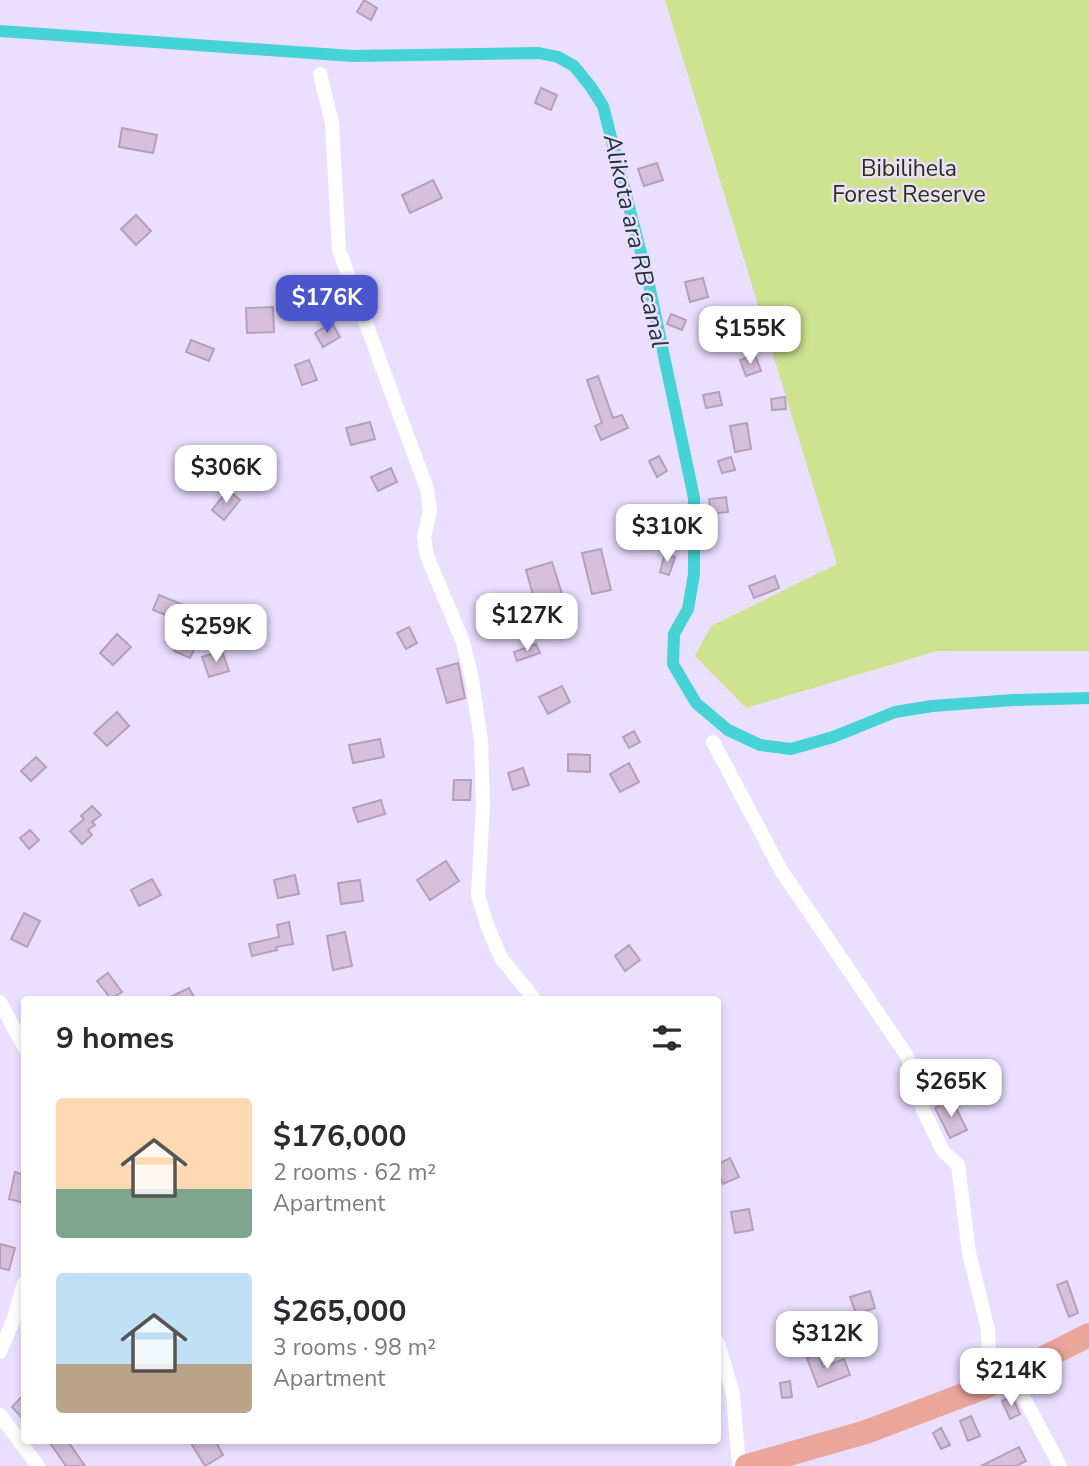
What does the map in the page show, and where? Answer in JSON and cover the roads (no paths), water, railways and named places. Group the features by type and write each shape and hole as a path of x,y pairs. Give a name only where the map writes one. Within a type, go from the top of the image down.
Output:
{"highway":[{"path":"747,1466 866,1432 1001,1380 1089,1335"}],"street":[{"path":"320,74 332,123 339,250 427,489 430,511 424,537 427,556 463,642 472,680 481,741 483,806 478,895 501,958 532,996"},
{"path":"713,742 781,870 907,1056 923,1110 943,1151 958,1165 969,1253 1001,1380 1060,1466"},
{"path":"0,1002 21,1041"},
{"path":"0,1352 15,1318 21,1295"},
{"path":"721,1353 733,1394 739,1466"},
{"path":"0,1415 21,1443"},
{"path":"22,1444 38,1466"}],"waterway":[{"name":"Alikota ara RB canal","path":"0,31 352,56 539,53 558,57 574,66 603,106 648,280 694,498 694,574 688,609 674,634 673,664 696,703 728,730 760,745 791,749 833,737 895,712 932,706 1013,700 1089,698"}],"park label":[{"name":"Bibilihela Forest Reserve","path":"909,181"}]}
